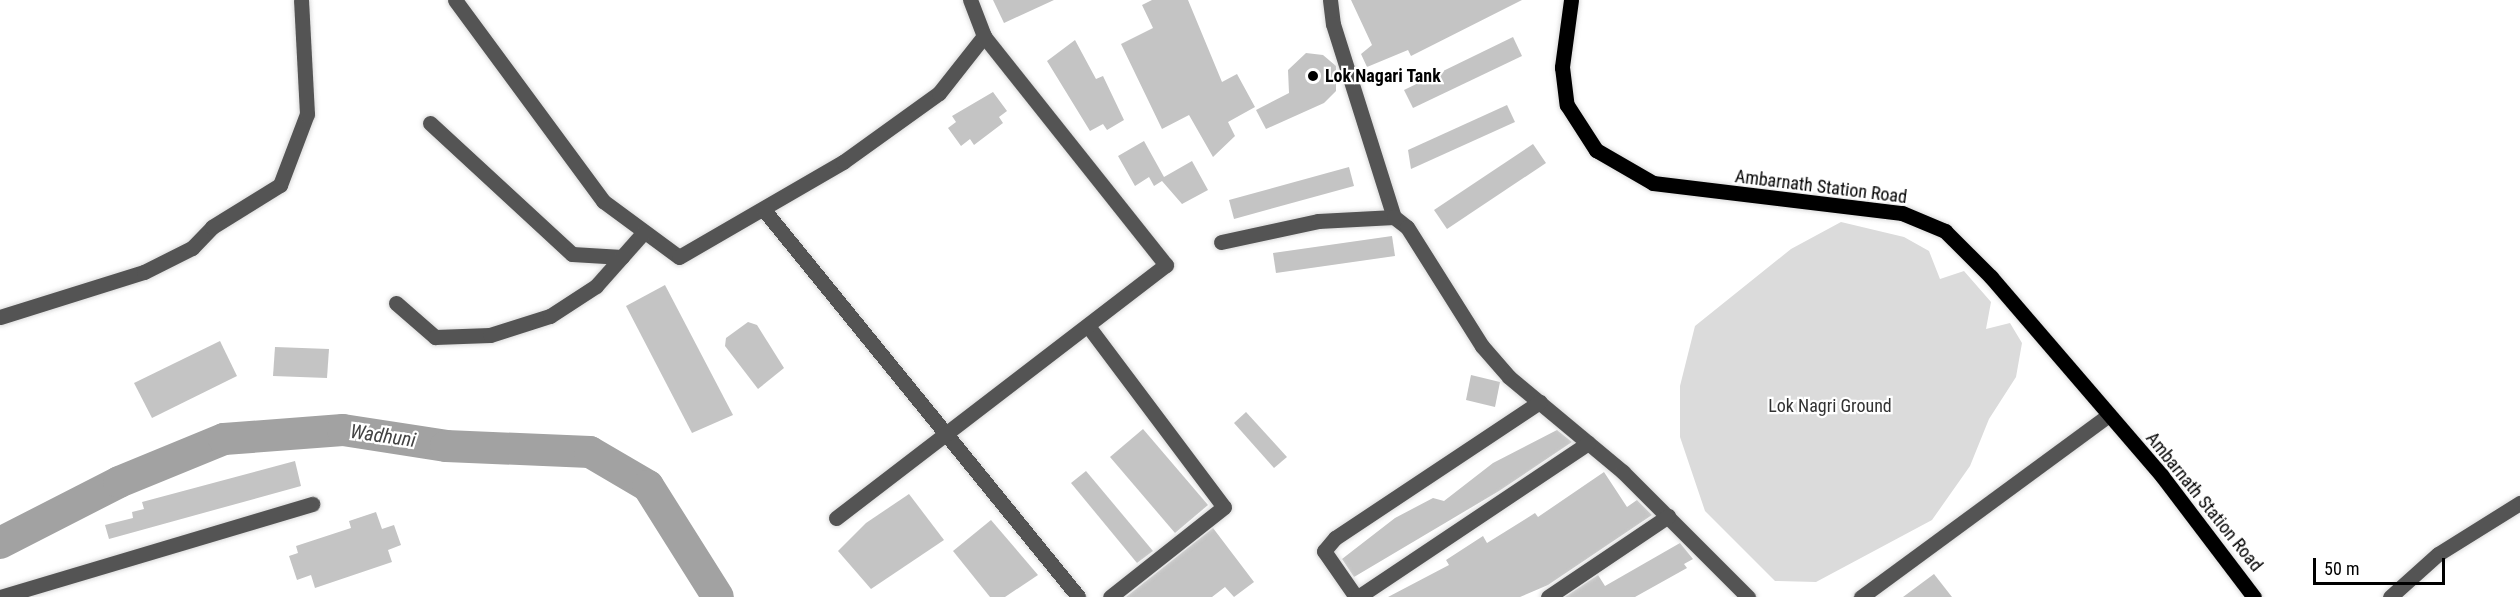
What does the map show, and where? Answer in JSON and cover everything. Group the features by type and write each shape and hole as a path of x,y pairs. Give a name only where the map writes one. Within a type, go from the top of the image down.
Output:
{"main road":[{"name":"Ambarnath Station Road","path":"1571,0 1562,66 1567,105 1596,150 1653,183 1902,213 1945,231 1991,277 2107,416 2162,476 2254,597"}],"street":[{"path":"0,317 144,273 192,248 212,227 280,185 307,114 300,0"},
{"path":"455,0 580,174 603,201 679,257 764,210 939,93 984,36"},
{"path":"836,518 1166,265 984,36 970,0"},
{"path":"1330,0 1333,24 1394,217 1407,227 1482,346 1540,402 1668,516 1748,597"},
{"path":"430,123 572,254 622,256"},
{"path":"764,210 1078,597"},
{"path":"1221,242 1318,221 1394,217"},
{"path":"396,303 435,338 490,335 550,316 596,286 644,232"},
{"path":"1088,326 1224,507 1110,597"},
{"path":"1540,402 1335,538 1324,551 1357,597 1588,443"},
{"path":"1861,597 2107,416"},
{"path":"2390,597 2438,554 2520,503"},
{"path":"0,597 312,504"},
{"path":"1548,597 1668,516"}],"green space":[{"name":"Lok Nagri Ground","path":"1841,222 1904,237 1929,251 1940,279 1964,271 1991,302 1986,329 2010,323 2022,343 2016,377 1989,419 1970,466 1932,520 1816,582 1775,581 1705,511 1680,437 1680,386 1695,326 1791,249"}],"building":[{"path":"993,0 1054,0 1004,23"},
{"path":"1152,0 1188,0 1222,82 1237,74 1255,107 1228,122 1235,136 1213,157 1189,115 1162,129 1121,44 1153,28 1142,5"},
{"path":"1351,0 1522,0 1411,56 1408,50 1367,67 1361,54 1372,45"},
{"path":"1513,37 1522,56 1413,108 1404,90"},
{"path":"1075,40 1096,79 1103,76 1124,120 1107,130 1103,124 1090,131 1047,61"},
{"name":"Lok Nagari Tank","path":"1306,53 1323,55 1336,66 1336,91 1324,103 1266,129 1256,110 1289,93 1288,70"},
{"path":"993,92 1007,111 999,117 1003,123 974,145 970,139 961,146 948,128 956,122 952,116"},
{"path":"1507,105 1515,122 1411,169 1408,150"},
{"path":"1144,141 1164,177 1192,161 1208,190 1182,204 1162,181 1154,186 1149,177 1135,186 1118,156"},
{"path":"1533,144 1546,163 1447,229 1434,210"},
{"path":"1349,167 1354,186 1234,219 1229,200"},
{"path":"1392,236 1395,256 1276,273 1273,253"},
{"path":"665,285 733,415 692,433 626,306"},
{"path":"748,322 757,325 784,368 758,389 725,346 726,338"},
{"path":"220,341 237,376 152,418 134,383"},
{"path":"275,347 329,349 327,378 273,376"},
{"path":"1471,375 1500,382 1495,407 1466,400"},
{"path":"1246,412 1287,457 1274,468 1234,423"},
{"path":"1143,429 1208,505 1175,533 1110,457"},
{"path":"1557,430 1572,442 1499,491 1354,577 1342,559 1395,518 1433,498 1444,501 1493,463"},
{"path":"295,461 301,486 109,539 105,525 133,518 132,512 144,509 142,502"},
{"path":"1086,471 1153,551 1137,563 1071,483"},
{"path":"1604,472 1627,507 1637,500 1652,515 1548,585 1520,597 1388,597 1449,565 1446,560 1483,536 1487,543 1535,513 1538,517"},
{"path":"909,494 944,540 871,589 838,551 866,523"},
{"path":"376,512 382,529 394,525 401,545 388,550 392,562 315,588 311,575 297,580 289,556 298,553 296,546 351,528 349,521"},
{"path":"991,520 1038,575 1005,597 990,597 953,551"},
{"path":"1213,528 1254,582 1234,597 1225,587 1212,597 1126,597"},
{"path":"1680,543 1693,559 1684,564 1687,568 1635,597 1565,597 1598,575 1605,586"},
{"path":"1934,574 1952,597 1903,597"}],"waterway":[{"name":"Wadhuni","path":"0,543 119,482 224,439 343,430 446,446 590,452 648,486 718,597"}],"place":[{"name":"Lok Nagari Tank","path":"1313,76"}]}
